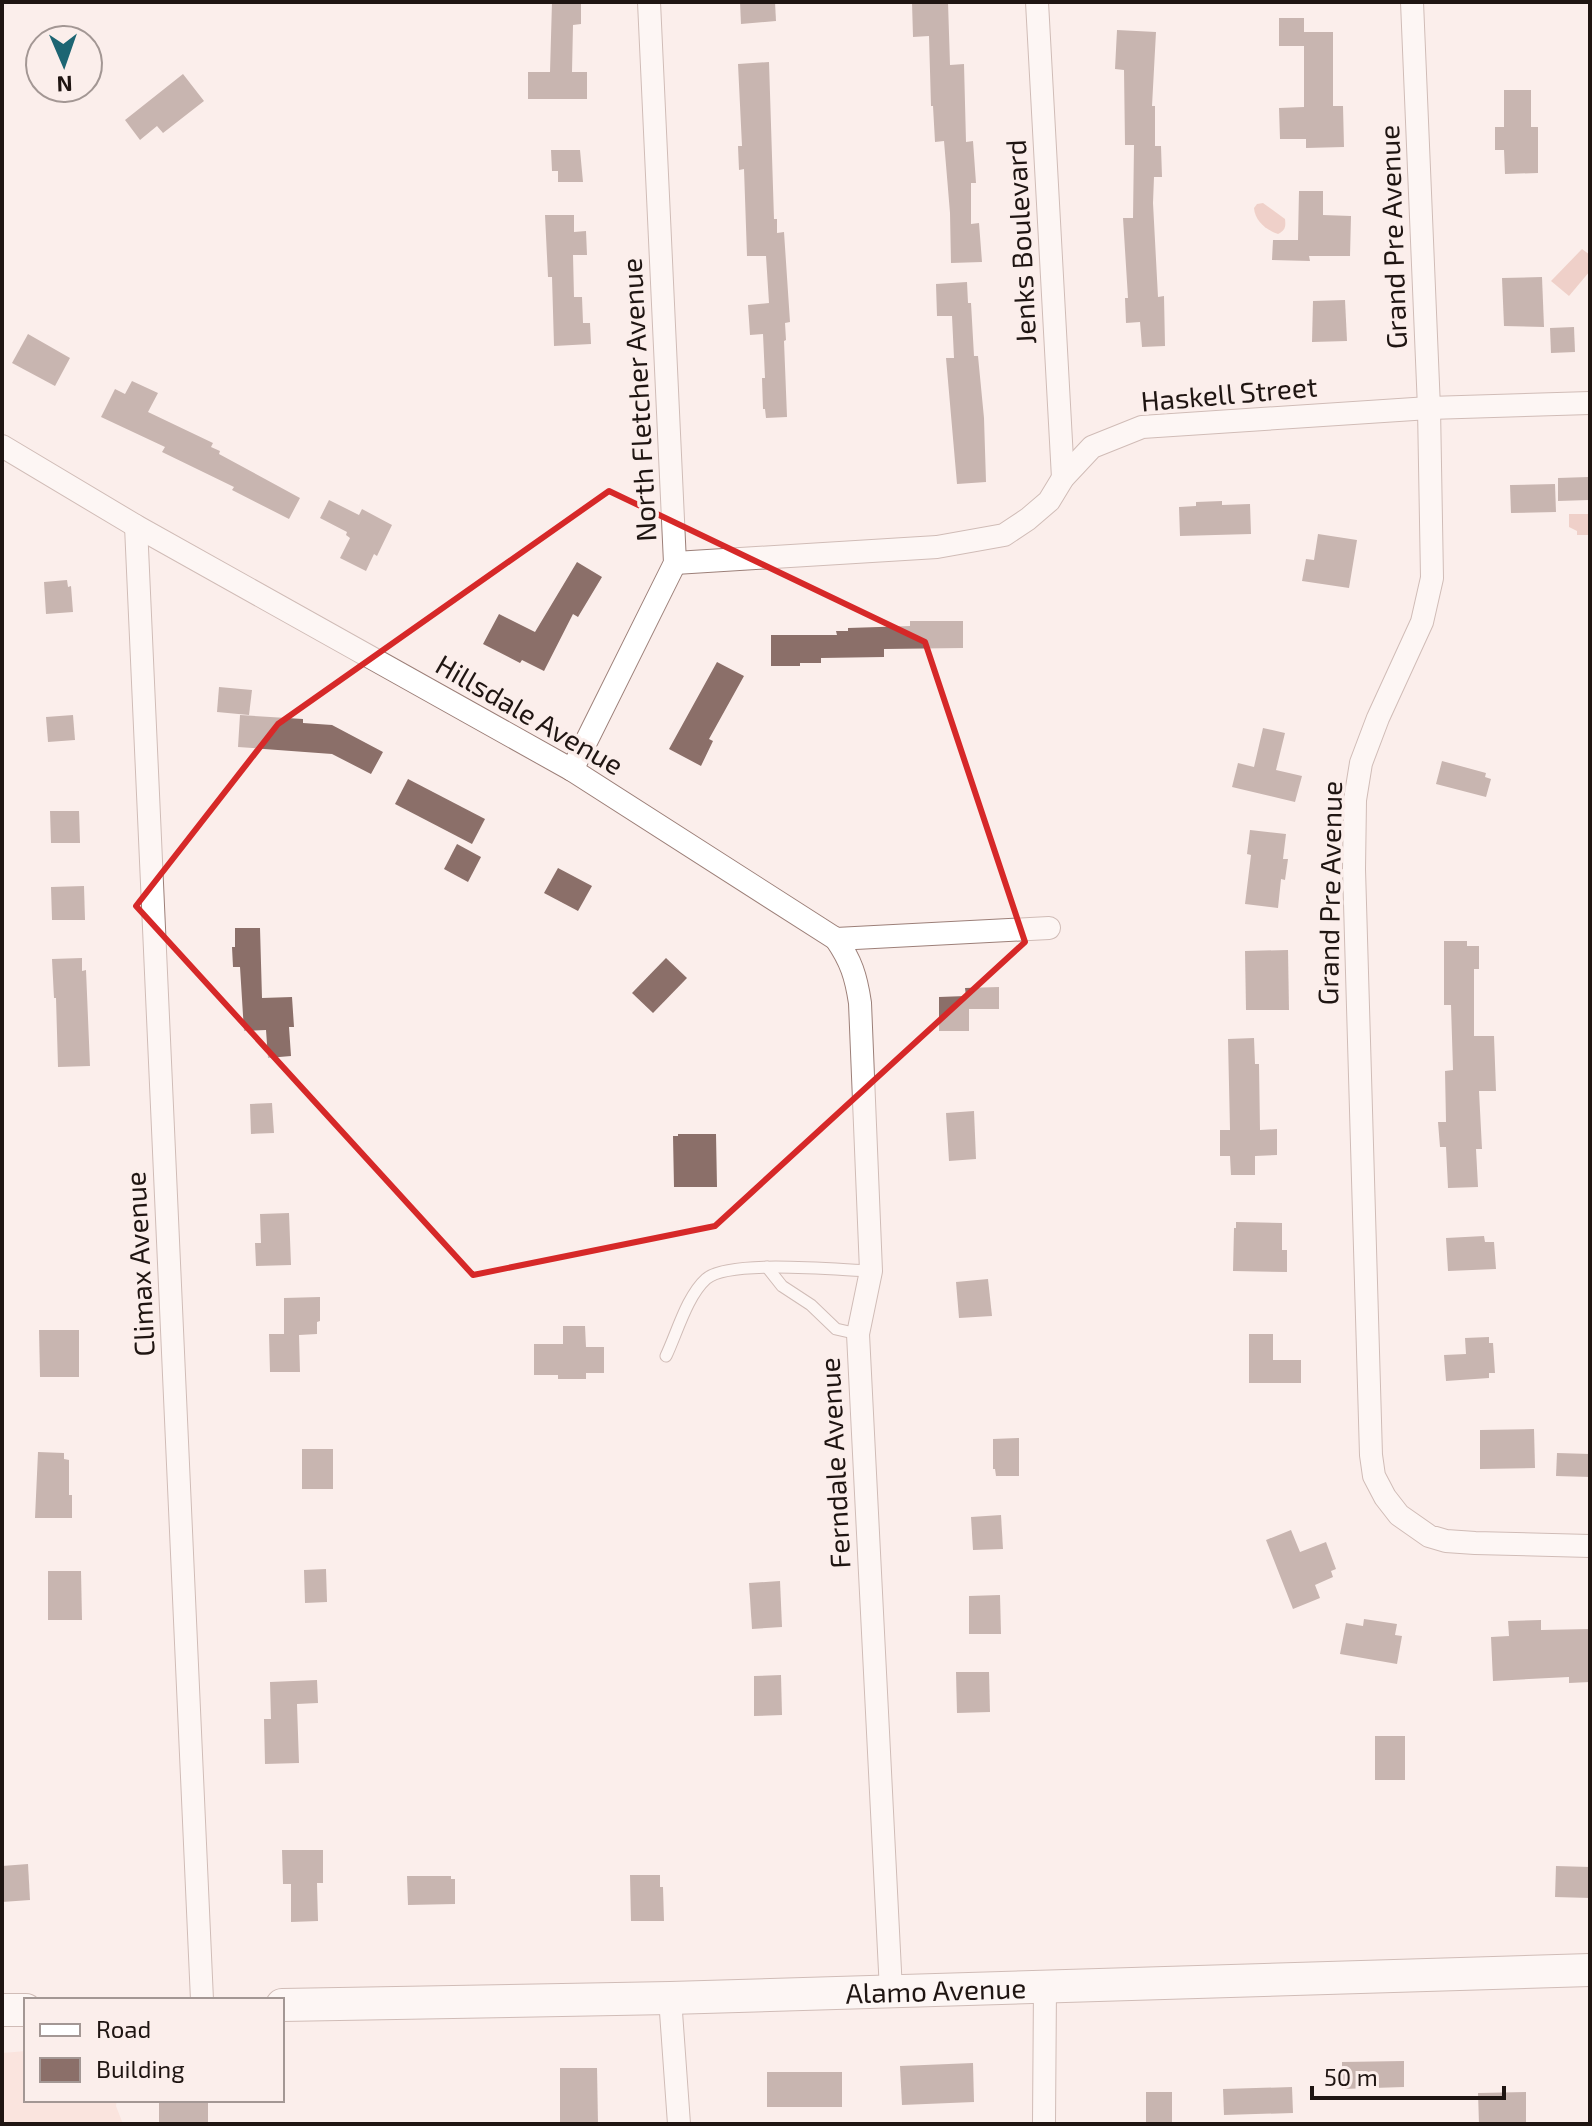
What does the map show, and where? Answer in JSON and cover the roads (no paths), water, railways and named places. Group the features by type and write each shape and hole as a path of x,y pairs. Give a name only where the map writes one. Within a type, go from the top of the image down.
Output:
{"street":[{"name":"North Fletcher Avenue","path":"572,770 675,563 649,2"},
{"name":"Jenks Boulevard","path":"1037,2 1063,478"},
{"name":"Grand Pre Avenue","path":"1412,2 1429,408 1432,578 1422,622 1361,763 1355,800 1354,869 1371,1455 1374,1476 1385,1497 1399,1515 1429,1536 1475,1543 1590,1546"},
{"name":"Haskell Street","path":"675,563 937,547 1004,535 1049,501 1063,478 1092,447 1142,427 1429,408 1590,403"},
{"name":"Hillsdale Avenue","path":"2,446 136,526 572,770 836,939"},
{"name":"Climax Avenue","path":"136,526 202,1998"},
{"path":"836,939 1049,928"},
{"name":"Ferndale Avenue","path":"836,939 850,959 860,1003 871,1271 858,1334 891,1991"},
{"name":"Alamo Avenue","path":"284,2005 670,1998 1590,1970"},
{"path":"1044,2124 1045,1986"},
{"path":"670,1998 679,2124"},
{"path":"2,2010 24,2010"}],"lane":[{"path":"666,1356 694,1295 707,1278 727,1270 751,1267 871,1271"},
{"path":"767,1267 782,1286 811,1305 836,1329 858,1334"}]}
